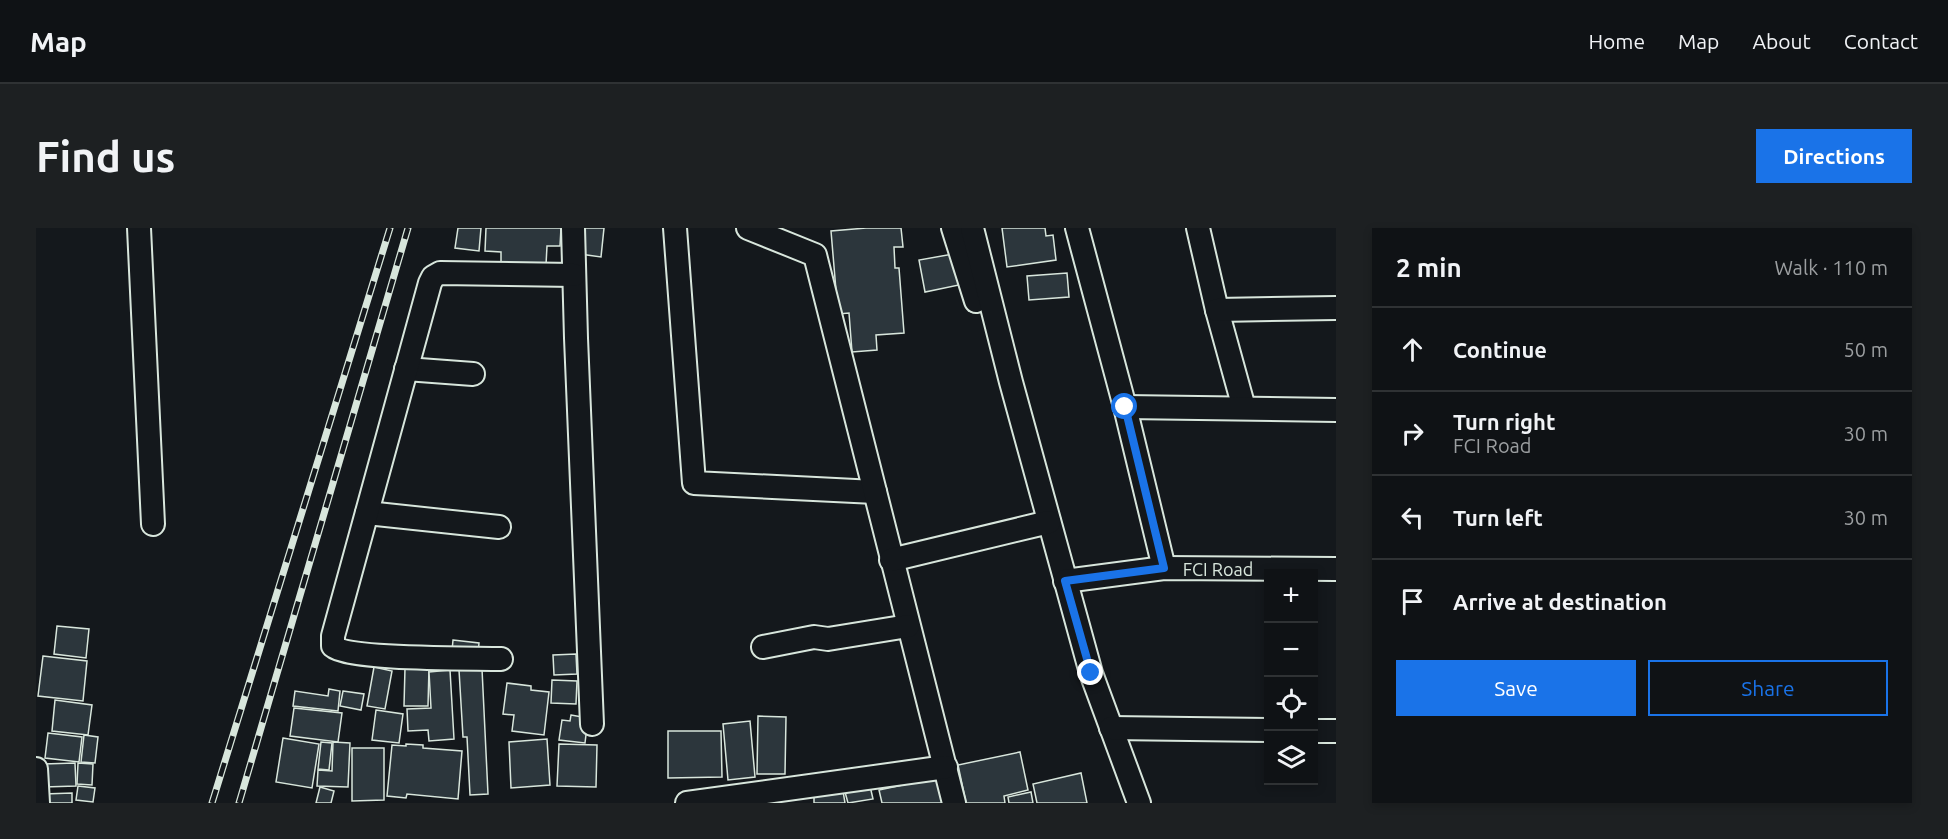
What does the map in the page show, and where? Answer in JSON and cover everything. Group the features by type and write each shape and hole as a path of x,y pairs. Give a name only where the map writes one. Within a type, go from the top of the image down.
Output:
{"street":[{"path":"139,228 153,524"},
{"path":"573,228 592,724"},
{"path":"675,228 694,483 875,492"},
{"path":"748,228 815,255 954,803"},
{"path":"953,228 1021,460 1041,492"},
{"path":"972,228 1011,382 1091,673 1139,803"},
{"path":"1077,228 1125,407 1164,568"},
{"path":"1198,228 1217,310 1244,408"},
{"path":"501,658 384,655 336,649 333,646 333,636 433,277 440,273 574,275"},
{"path":"1217,310 1336,308"},
{"path":"406,369 473,374"},
{"path":"1125,407 1336,410"},
{"path":"367,513 499,527"},
{"path":"891,560 1049,522"},
{"name":"FCI Road","path":"1065,581 1164,568 1336,569"},
{"path":"763,647 813,637 828,639 908,626"},
{"path":"1111,728 1264,730"},
{"path":"1318,731 1336,731"},
{"path":"687,803 802,796 946,767"},
{"path":"36,769 38,803"}],"building":[{"path":"458,228 481,228 479,251 455,248"},
{"path":"486,228 561,228 560,246 547,246 546,265 501,263 501,252 485,251"},
{"path":"583,228 604,228 601,257 580,254"},
{"path":"901,228 903,247 894,247 895,268 899,268 904,333 876,335 877,350 852,352 849,313 838,314 831,231"},
{"path":"1002,228 1045,228 1046,236 1053,235 1056,260 1007,267"},
{"path":"953,254 959,285 925,292 919,260"},
{"path":"1067,273 1069,297 1029,300 1027,276"},
{"path":"57,626 89,629 86,658 54,654"},
{"path":"453,640 479,643 478,654 452,651"},
{"path":"576,654 577,674 554,675 553,655"},
{"path":"43,656 87,661 83,701 38,696"},
{"path":"374,667 392,671 385,709 367,706"},
{"path":"405,668 429,668 428,706 404,706"},
{"path":"482,669 488,794 470,795 467,737 463,737 459,670"},
{"path":"450,670 454,739 429,741 428,730 408,731 407,709 431,708 429,672"},
{"path":"552,680 577,681 576,704 551,703"},
{"path":"507,683 531,686 531,690 549,692 544,735 512,731 514,715 503,714"},
{"path":"329,689 340,691 338,711 293,706 295,691 328,696"},
{"path":"343,691 364,694 361,710 340,706"},
{"path":"55,700 92,705 88,735 52,731"},
{"path":"294,708 342,713 338,742 290,736"},
{"path":"376,710 403,714 399,743 372,740"},
{"path":"571,715 588,718 585,743 559,740 562,720 570,721"},
{"path":"758,716 786,717 785,774 757,774"},
{"path":"750,721 755,777 728,780 723,724"},
{"path":"668,731 721,731 722,777 668,778"},
{"path":"48,733 82,737 79,762 45,758"},
{"path":"84,735 98,737 95,763 81,762"},
{"path":"283,738 319,744 312,788 276,782"},
{"path":"547,739 550,785 511,788 509,742"},
{"path":"321,742 332,743 329,770 318,769"},
{"path":"333,742 350,743 348,787 317,786 318,770 332,771"},
{"path":"406,744 423,745 423,748 462,751 458,799 407,794 406,798 387,796 392,745 406,746"},
{"path":"559,744 597,745 596,787 557,786"},
{"path":"352,748 384,748 384,800 352,801"},
{"path":"1020,752 1028,790 1004,796 1005,803 966,803 958,765"},
{"path":"75,763 76,786 44,787 43,764"},
{"path":"78,763 93,764 92,785 77,784"},
{"path":"1081,773 1087,803 1037,803 1033,784"},
{"path":"940,777 946,803 882,803 879,790"},
{"path":"78,786 95,788 93,802 76,800"},
{"path":"870,786 873,799 848,803 845,792"},
{"path":"320,787 334,791 331,803 316,803"},
{"path":"843,791 845,803 814,803 814,794"},
{"path":"1031,792 1033,803 1009,803 1008,797"},
{"path":"72,793 72,803 45,803 44,794"}],"railway":[{"path":"212,803 390,228"},
{"path":"239,803 408,228"}],"route":[{"path":"1091,673 1065,581 1164,568 1125,407"}]}
